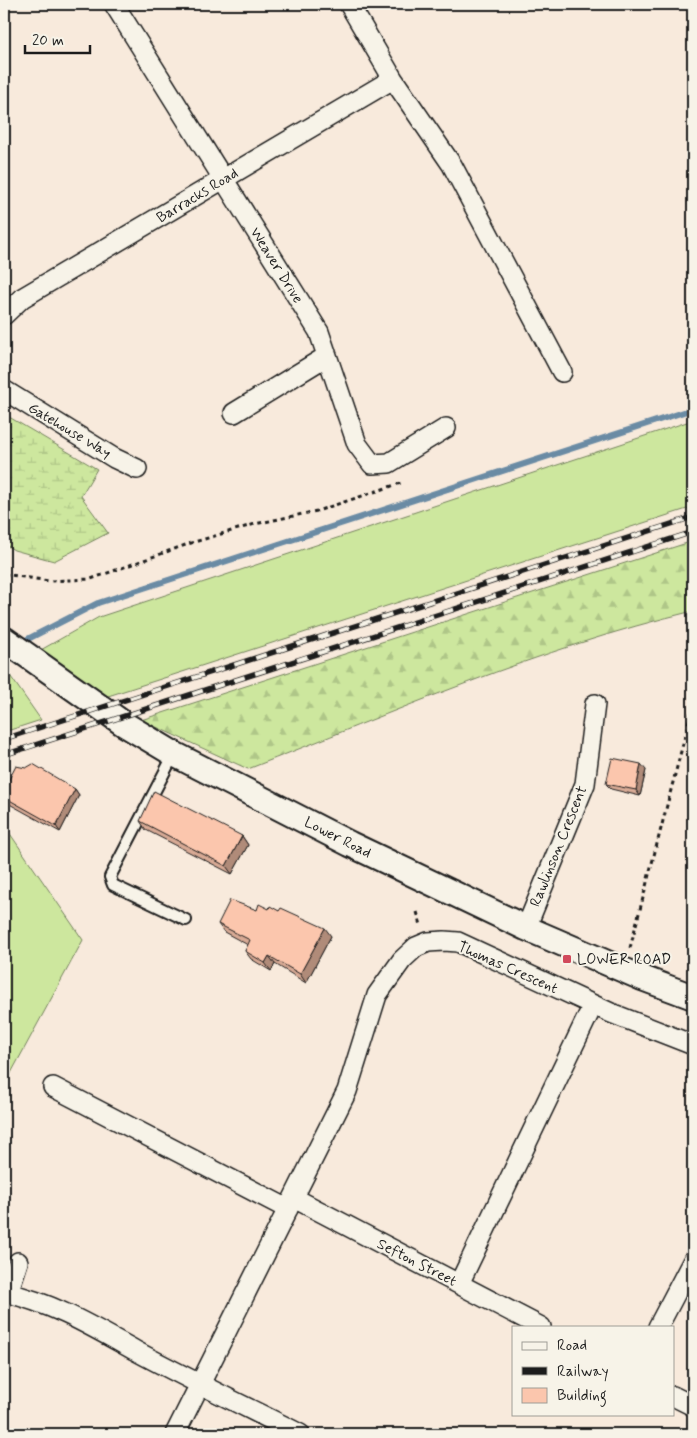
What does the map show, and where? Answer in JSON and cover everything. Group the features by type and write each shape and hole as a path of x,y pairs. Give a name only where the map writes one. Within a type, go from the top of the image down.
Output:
{"street":[{"name":"Weaver Drive","path":"114,4 319,332 357,444 372,464 389,463 446,428"},
{"path":"349,4 393,79 452,164 562,372"},
{"name":"Barracks Road","path":"4,316 22,298 393,79"},
{"path":"234,413 327,356"},
{"name":"Gatehouse Way","path":"4,390 114,458 137,469"},
{"name":"Lower Road","path":"4,638 32,660 124,724 174,754 350,844 526,928 693,997"},
{"name":"Rawlinson Crescent","path":"526,928 584,784 595,704"},
{"name":"Thomas Crescent","path":"175,1434 347,1091 377,995 402,960 416,947 428,942 458,942 593,1005 693,1045"},
{"path":"459,1284 593,1005"},
{"name":"Sefton Street","path":"53,1087 459,1284 539,1326"},
{"path":"659,1326 693,1260"},
{"path":"18,1262 6,1293 51,1306 91,1325 200,1384 300,1434"},
{"path":"674,1396 693,1406"}],"lane":[{"path":"174,754 110,877 113,885 186,920"}],"path":[{"path":"4,574 49,580 91,579 191,543 255,524 317,511 404,482"},
{"path":"624,970 693,705"}],"green space":[{"path":"4,414 97,469 81,496 108,533 54,561 14,550 4,544"},
{"path":"693,420 693,507 105,697 39,651 99,617"},
{"path":"693,541 693,611 579,643 523,662 248,769 141,720"},
{"path":"4,667 41,720 4,732"},
{"path":"4,825 83,940 4,1086"}],"building":[{"path":"612,758 641,764 636,790 606,784"},
{"path":"33,764 75,789 56,826 4,797 4,789 16,766 26,768"},
{"path":"154,791 242,836 226,866 140,821"},
{"path":"230,900 257,910 259,904 269,909 270,906 279,911 281,908 325,928 300,974 269,956 265,963 245,951 250,940 218,924"}],"waterway":[{"path":"20,643 98,603 693,409"}],"railway":[{"path":"4,739 693,517"},
{"path":"4,755 693,532"}],"place":[{"name":"LOWER ROAD","path":"567,959"}]}
